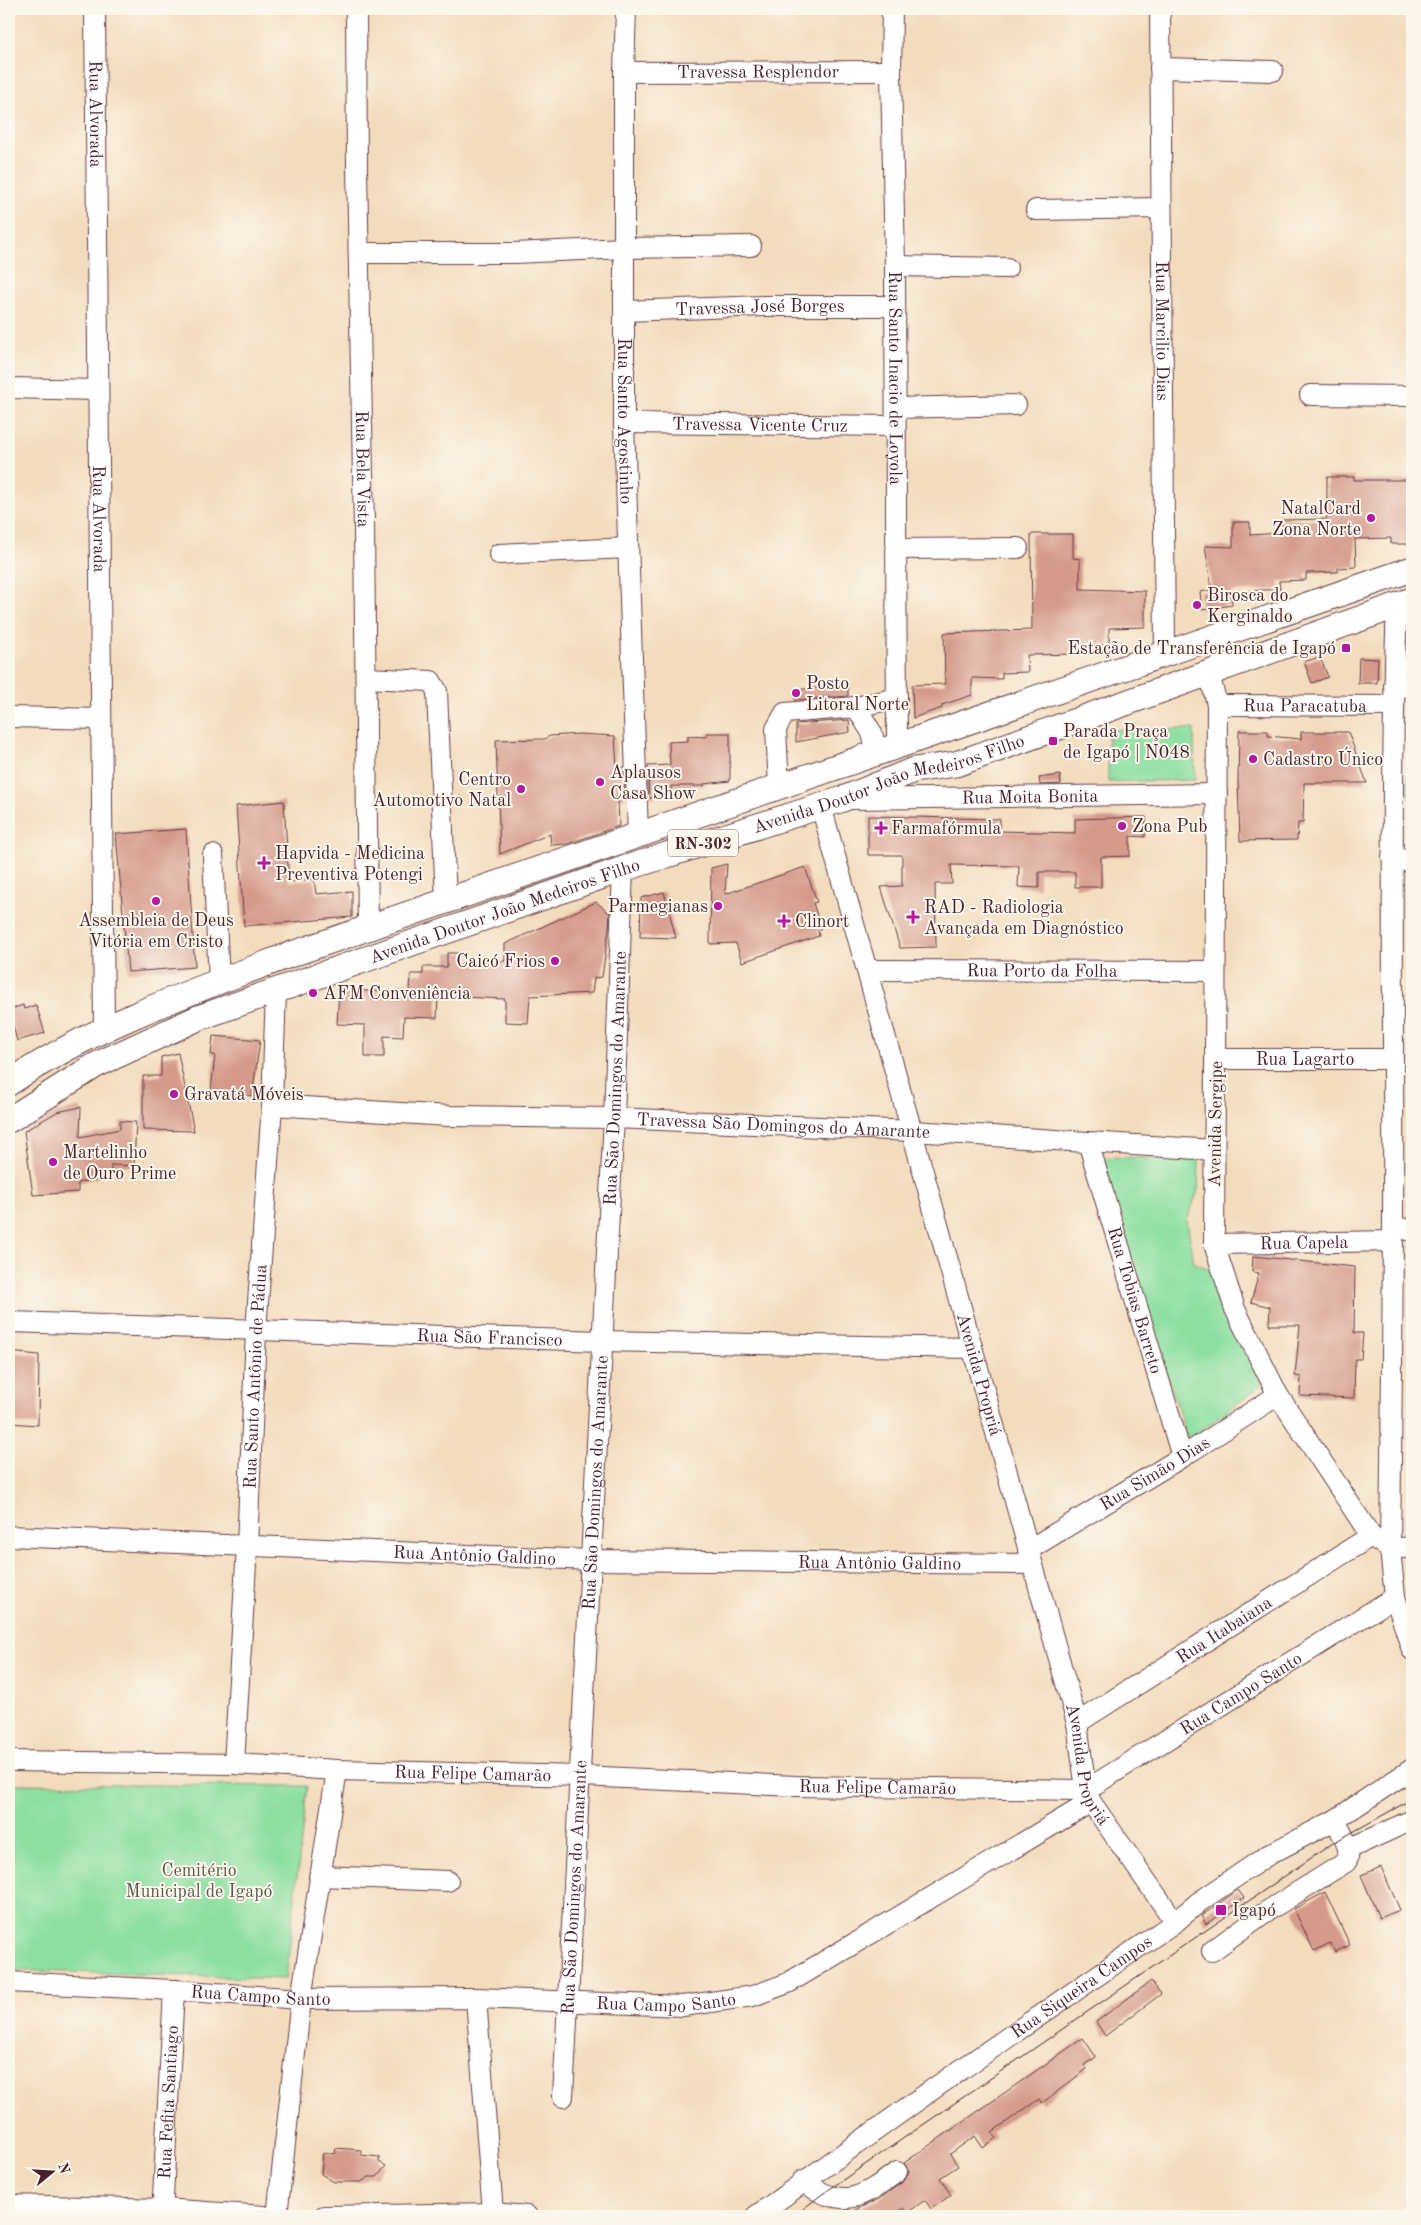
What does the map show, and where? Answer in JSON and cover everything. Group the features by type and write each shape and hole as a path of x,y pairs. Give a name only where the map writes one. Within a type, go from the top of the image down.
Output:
{"main road":[{"name":"Avenida Doutor João Medeiros Filho","path":"9,1083 54,1056 104,1030 219,982 368,928 779,786 1022,705 1412,570"},
{"name":"Avenida Doutor João Medeiros Filho","path":"9,1120 66,1082 134,1046 198,1018 623,869 832,803 914,770 956,764 1405,603"},
{"path":"1062,727 1066,711 1074,701 1131,680 1165,654"},
{"path":"914,770 959,747 1011,728 1017,723 1022,705"}],"street":[{"name":"Rua Alvorada","path":"95,9 104,1030"},
{"name":"Rua Bela Vista","path":"356,9 368,928"},
{"name":"Rua Santo Agostinho","path":"626,9 624,72 624,423 638,835"},
{"name":"Rua Santo Inacio de Loyola","path":"887,749 897,698 898,549 891,71 892,9"},
{"name":"Rua Marcilio Dias","path":"1160,9 1165,654"},
{"path":"1160,68 1273,71"},
{"name":"Travessa Resplendor","path":"624,72 891,71"},
{"path":"1036,210 1161,208"},
{"path":"359,253 514,253 625,248 752,246"},
{"path":"895,266 1007,268"},
{"name":"Travessa José Borges","path":"625,311 764,306 894,306"},
{"path":"9,388 97,390"},
{"path":"1310,395 1412,396"},
{"name":"Travessa Vicente Cruz","path":"624,423 896,417 1016,405"},
{"path":"500,554 628,548"},
{"path":"898,549 1018,548"},
{"path":"1405,603 1403,686 1393,706 1393,1058 1400,1233 1390,1549 1395,1596 1412,1650"},
{"name":"Avenida Sergipe","path":"1209,672 1217,705 1214,971 1216,1059 1214,1244 1235,1308 1278,1395 1371,1536"},
{"path":"366,678 430,681 438,691 446,902"},
{"path":"779,786 776,729 785,713 856,707 897,698"},
{"name":"Rua Paracatuba","path":"1217,705 1393,706"},
{"path":"856,707 872,733 887,749"},
{"path":"9,717 101,718"},
{"name":"Rua Moita Bonita","path":"832,803 1217,794"},
{"name":"Avenida Propriá","path":"832,803 868,970 1076,1723 1089,1796 1175,1922"},
{"path":"213,855 219,982"},
{"path":"1392,856 1412,863"},
{"name":"Rua São Domingos do Amarante","path":"563,2097 614,1118 623,869"},
{"name":"Rua Porto da Folha","path":"868,970 1214,971"},
{"name":"Rua Santo Antônio de Pádua","path":"234,1764 248,1547 256,1331 272,1105 276,990"},
{"name":"Rua Lagarto","path":"1216,1059 1393,1058"},
{"name":"Travessa São Domingos do Amarante","path":"272,1105 449,1116 614,1118 913,1131 1214,1150"},
{"name":"Rua Tobias Barreto","path":"1088,1142 1182,1457"},
{"name":"Rua Capela","path":"1214,1244 1400,1233"},
{"name":"Rua São Francisco","path":"9,1322 256,1331 972,1348"},
{"name":"Rua Simão Dias","path":"1030,1557 1278,1395"},
{"name":"Rua Antônio Galdino","path":"9,1536 591,1560 1030,1557"},
{"path":"1371,1536 1390,1549 1412,1547"},
{"name":"Rua Itabaiana","path":"1076,1723 1371,1536"},
{"name":"Rua Campo Santo","path":"9,1982 174,1990 301,1999 476,1998 683,2006 752,1996 788,1982 1089,1796 1395,1596"},
{"name":"Rua Felipe Camarão","path":"9,1761 234,1764 337,1770 581,1776 796,1786 1089,1796"},
{"path":"276,2216 301,1999 337,1770"},
{"name":"Rua Siqueira Campos","path":"756,2216 1175,1922 1199,1902 1268,1856 1335,1820 1412,1770"},
{"path":"1212,1951 1260,1916 1346,1862 1349,1855 1348,1849 1335,1820"},
{"path":"1348,1849 1412,1820"},
{"path":"319,1876 448,1881"},
{"name":"Rua Fefita Santiago","path":"163,2213 174,1990"},
{"path":"476,1998 494,2213"},
{"path":"802,2182 821,2195 855,2198 872,2190 897,2172"},
{"path":"9,2206 264,2216"},
{"path":"324,2216 494,2213 527,2216"}],"green space":[{"path":"1411,704 1412,795 1407,796"},
{"path":"1194,729 1195,780 1108,782 1108,730"},
{"path":"1098,1157 1199,1159 1198,1190 1187,1221 1194,1263 1215,1271 1263,1384 1188,1440"},
{"name":"Cemitério Municipal de Igapó","path":"9,1784 307,1786 286,1979 9,1970"}],"building":[{"path":"1327,477 1354,477 1354,480 1412,480 1412,544 1391,544 1391,538 1355,539 1356,567 1338,568 1338,572 1306,573 1306,580 1279,581 1280,589 1231,592 1232,605 1202,610 1200,592 1212,590 1205,546 1233,547 1233,522 1250,522 1250,535 1281,533 1281,520 1327,519"},
{"path":"1031,534 1073,534 1073,558 1080,559 1080,589 1145,591 1145,627 1109,628 1109,645 1081,646 1081,654 1027,655 1028,672 1002,673 1002,679 972,678 972,695 942,705 942,708 913,718 912,685 945,684 944,633 1032,630"},
{"path":"1320,657 1328,677 1312,683 1304,662"},
{"path":"1359,658 1378,659 1377,683 1358,683"},
{"path":"848,685 848,696 795,700 794,690"},
{"path":"849,720 850,732 796,742 796,724"},
{"path":"1239,731 1268,731 1268,736 1301,739 1301,732 1348,732 1367,783 1304,783 1303,823 1298,823 1297,840 1240,841"},
{"path":"707,733 730,733 730,781 704,784 704,786 671,786 672,797 649,798 648,766 670,765 669,742 688,741 688,736 707,737"},
{"path":"579,734 615,736 617,768 624,767 625,799 618,799 619,826 567,844 551,845 550,834 500,854 496,740 544,739 550,736"},
{"path":"1060,775 1061,784 1040,785 1039,778"},
{"name":"Hapvida - Medicina Preventiva Potengi","path":"284,801 289,882 314,879 316,894 352,891 352,917 244,926 236,806"},
{"path":"868,816 1000,819 1000,831 1075,833 1075,819 1146,817 1145,837 1130,836 1130,856 1101,857 1101,887 1075,887 1075,872 1039,872 1039,888 1018,887 1019,866 951,865 952,884 935,884 936,947 900,948 881,887 902,886 902,855 868,855"},
{"name":"Assembleia de Deus Vitória em Cristo","path":"186,829 195,967 128,972 116,834"},
{"name":"Clinort","path":"727,864 725,894 805,867 817,902 813,903 821,928 818,931 819,936 742,962 736,943 710,944 711,868"},
{"path":"664,892 676,938 640,937 641,898"},
{"path":"596,902 610,913 602,977 594,978 592,993 530,996 528,1023 505,1022 505,999 438,996 437,1018 404,1017 403,1037 384,1036 384,1057 365,1057 365,1025 337,1024 339,991 410,991 411,974 423,974 423,967 447,967 447,953 465,953 465,960 505,961 505,944"},
{"path":"23,1005 24,1009 36,1005 45,1033 17,1041 9,1010"},
{"path":"213,1036 260,1040 252,1096 211,1091 215,1055 211,1055"},
{"name":"Gravatá Móveis","path":"178,1053 194,1131 143,1130 143,1076 161,1076 161,1057"},
{"name":"Martelinho de Ouro Prime","path":"81,1107 80,1137 120,1129 120,1121 136,1122 134,1166 111,1165 111,1174 78,1183 78,1192 33,1195 24,1131 57,1112"},
{"path":"1253,1256 1355,1267 1354,1333 1363,1333 1361,1359 1355,1359 1354,1398 1300,1396 1301,1377 1295,1376 1300,1325 1269,1325 1270,1307 1251,1302 1259,1273 1252,1272"},
{"path":"9,1352 39,1355 38,1425 9,1423"},
{"path":"1381,1867 1400,1910 1379,1918 1361,1875"},
{"path":"1238,1890 1244,1898 1206,1924 1201,1916"},
{"path":"1325,1892 1350,1945 1335,1952 1330,1943 1314,1951 1294,1909"},
{"path":"1151,1981 1161,1994 1105,2036 1096,2022"},
{"path":"1083,2038 1096,2057 1084,2065 1087,2069 1042,2103 1039,2099 992,2132 996,2138 983,2148 975,2136 950,2154 958,2166 940,2178 951,2195 931,2209 925,2200 907,2213 903,2208 891,2216 847,2216 879,2199 904,2181 909,2171 904,2163"},
{"path":"336,2148 361,2150 361,2155 379,2157 379,2162 386,2166 377,2177 369,2177 361,2182 334,2182 321,2174 323,2153 335,2154"}],"tram line":[{"path":"794,2216 821,2195 1333,1843 1412,1799"}],"place":[{"name":"NatalCard Zona Norte","path":"1371,518"},
{"name":"Birosca do Kerginaldo","path":"1197,605"},
{"name":"Estação de Transferência de Igapó","path":"1346,648"},
{"name":"Posto Litoral Norte","path":"796,693"},
{"name":"Parada Praça de Igapó | N048","path":"1053,741"},
{"name":"Cadastro Único","path":"1253,759"},
{"name":"Aplausos Casa Show","path":"600,782"},
{"name":"Centro Automotivo Natal","path":"521,789"},
{"name":"Zona Pub","path":"1122,826"},
{"name":"Farmafórmula","path":"881,828"},
{"name":"Hapvida - Medicina Preventiva Potengi","path":"264,863"},
{"name":"Assembleia de Deus Vitória em Cristo","path":"156,901"},
{"name":"Parmegianas","path":"718,906"},
{"name":"RAD - Radiologia Avançada em Diagnóstico","path":"913,917"},
{"name":"Clinort","path":"784,921"},
{"name":"Caicó Frios","path":"555,961"},
{"name":"AFM Conveniência","path":"313,993"},
{"name":"Gravatá Móveis","path":"174,1094"},
{"name":"Martelinho de Ouro Prime","path":"53,1162"},
{"name":"Igapó","path":"1221,1910"}]}
